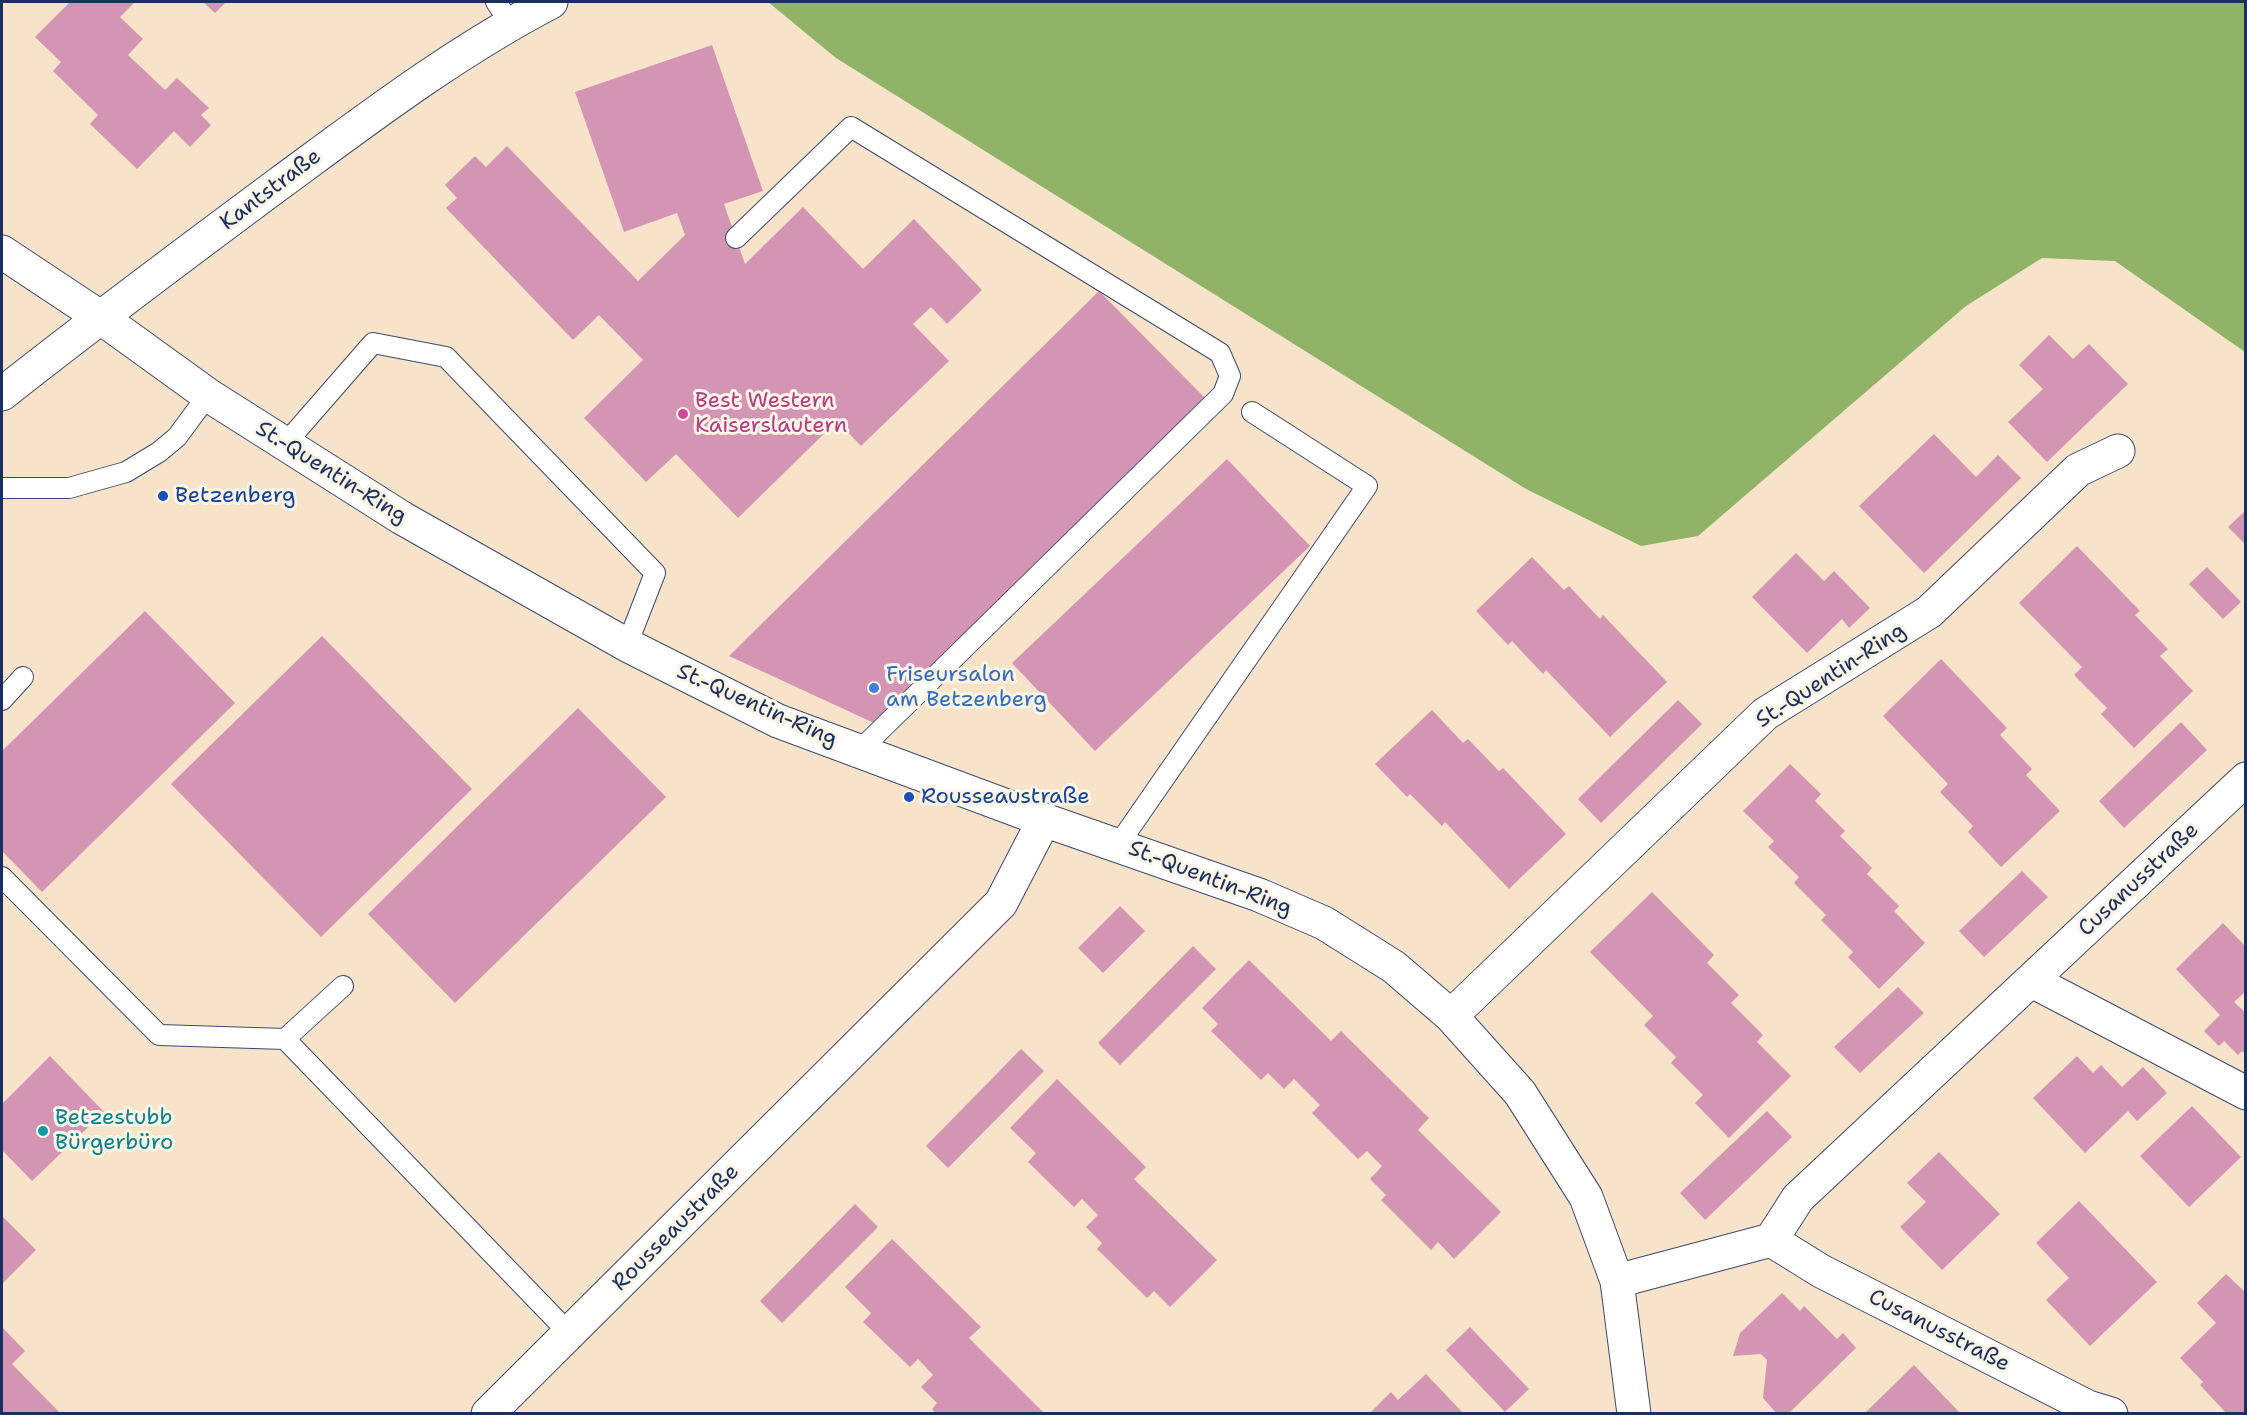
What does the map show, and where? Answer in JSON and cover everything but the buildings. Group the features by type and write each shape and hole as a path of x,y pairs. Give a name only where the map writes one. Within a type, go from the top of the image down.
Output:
{"street":[{"name":"Kantstraße","path":"2,394 100,317 362,122 503,12 551,2"},
{"name":"St.-Quentin-Ring","path":"2,252 100,317 208,395 402,518 627,645 778,721 1044,820 1259,895 1324,923 1394,967 1451,1016 1520,1093 1580,1187 1617,1281 1634,1413"},
{"name":"St.-Quentin-Ring","path":"1451,1016 1765,714 1929,612 2078,470 2118,452"},
{"name":"Cusanusstraße","path":"2111,1413 2088,1407 2034,1380 1821,1271 1771,1240 1798,1198 2246,779"},
{"name":"Rousseaustraße","path":"488,1413 1001,903 1044,820"},
{"path":"2032,981 2246,1093"},
{"path":"1617,1281 1771,1240"}],"lane":[{"path":"736,238 851,127 1220,353 1230,376 1223,394 859,752"},
{"path":"285,444 373,343 446,357 655,573 627,645"},
{"path":"2,488 69,488 126,472 159,452 177,437 208,395"},
{"path":"1118,845 1367,486 1252,412"},
{"path":"2,700 23,677"},
{"path":"2,877 159,1035 285,1039 569,1333"},
{"path":"285,1039 343,986"}],"green space":[{"path":"768,2 2245,2 2245,352 2115,261 2042,258 1966,306 1698,536 1641,546 1526,489 836,58"}],"place":[{"name":"Best Western Kaiserslautern","path":"683,414"},
{"name":"Betzenberg","path":"163,496"},
{"name":"Friseursalon am Betzenberg","path":"874,688"},
{"name":"Rousseaustraße","path":"909,797"},
{"name":"Betzestubb Bürgerbüro","path":"43,1131"}]}
